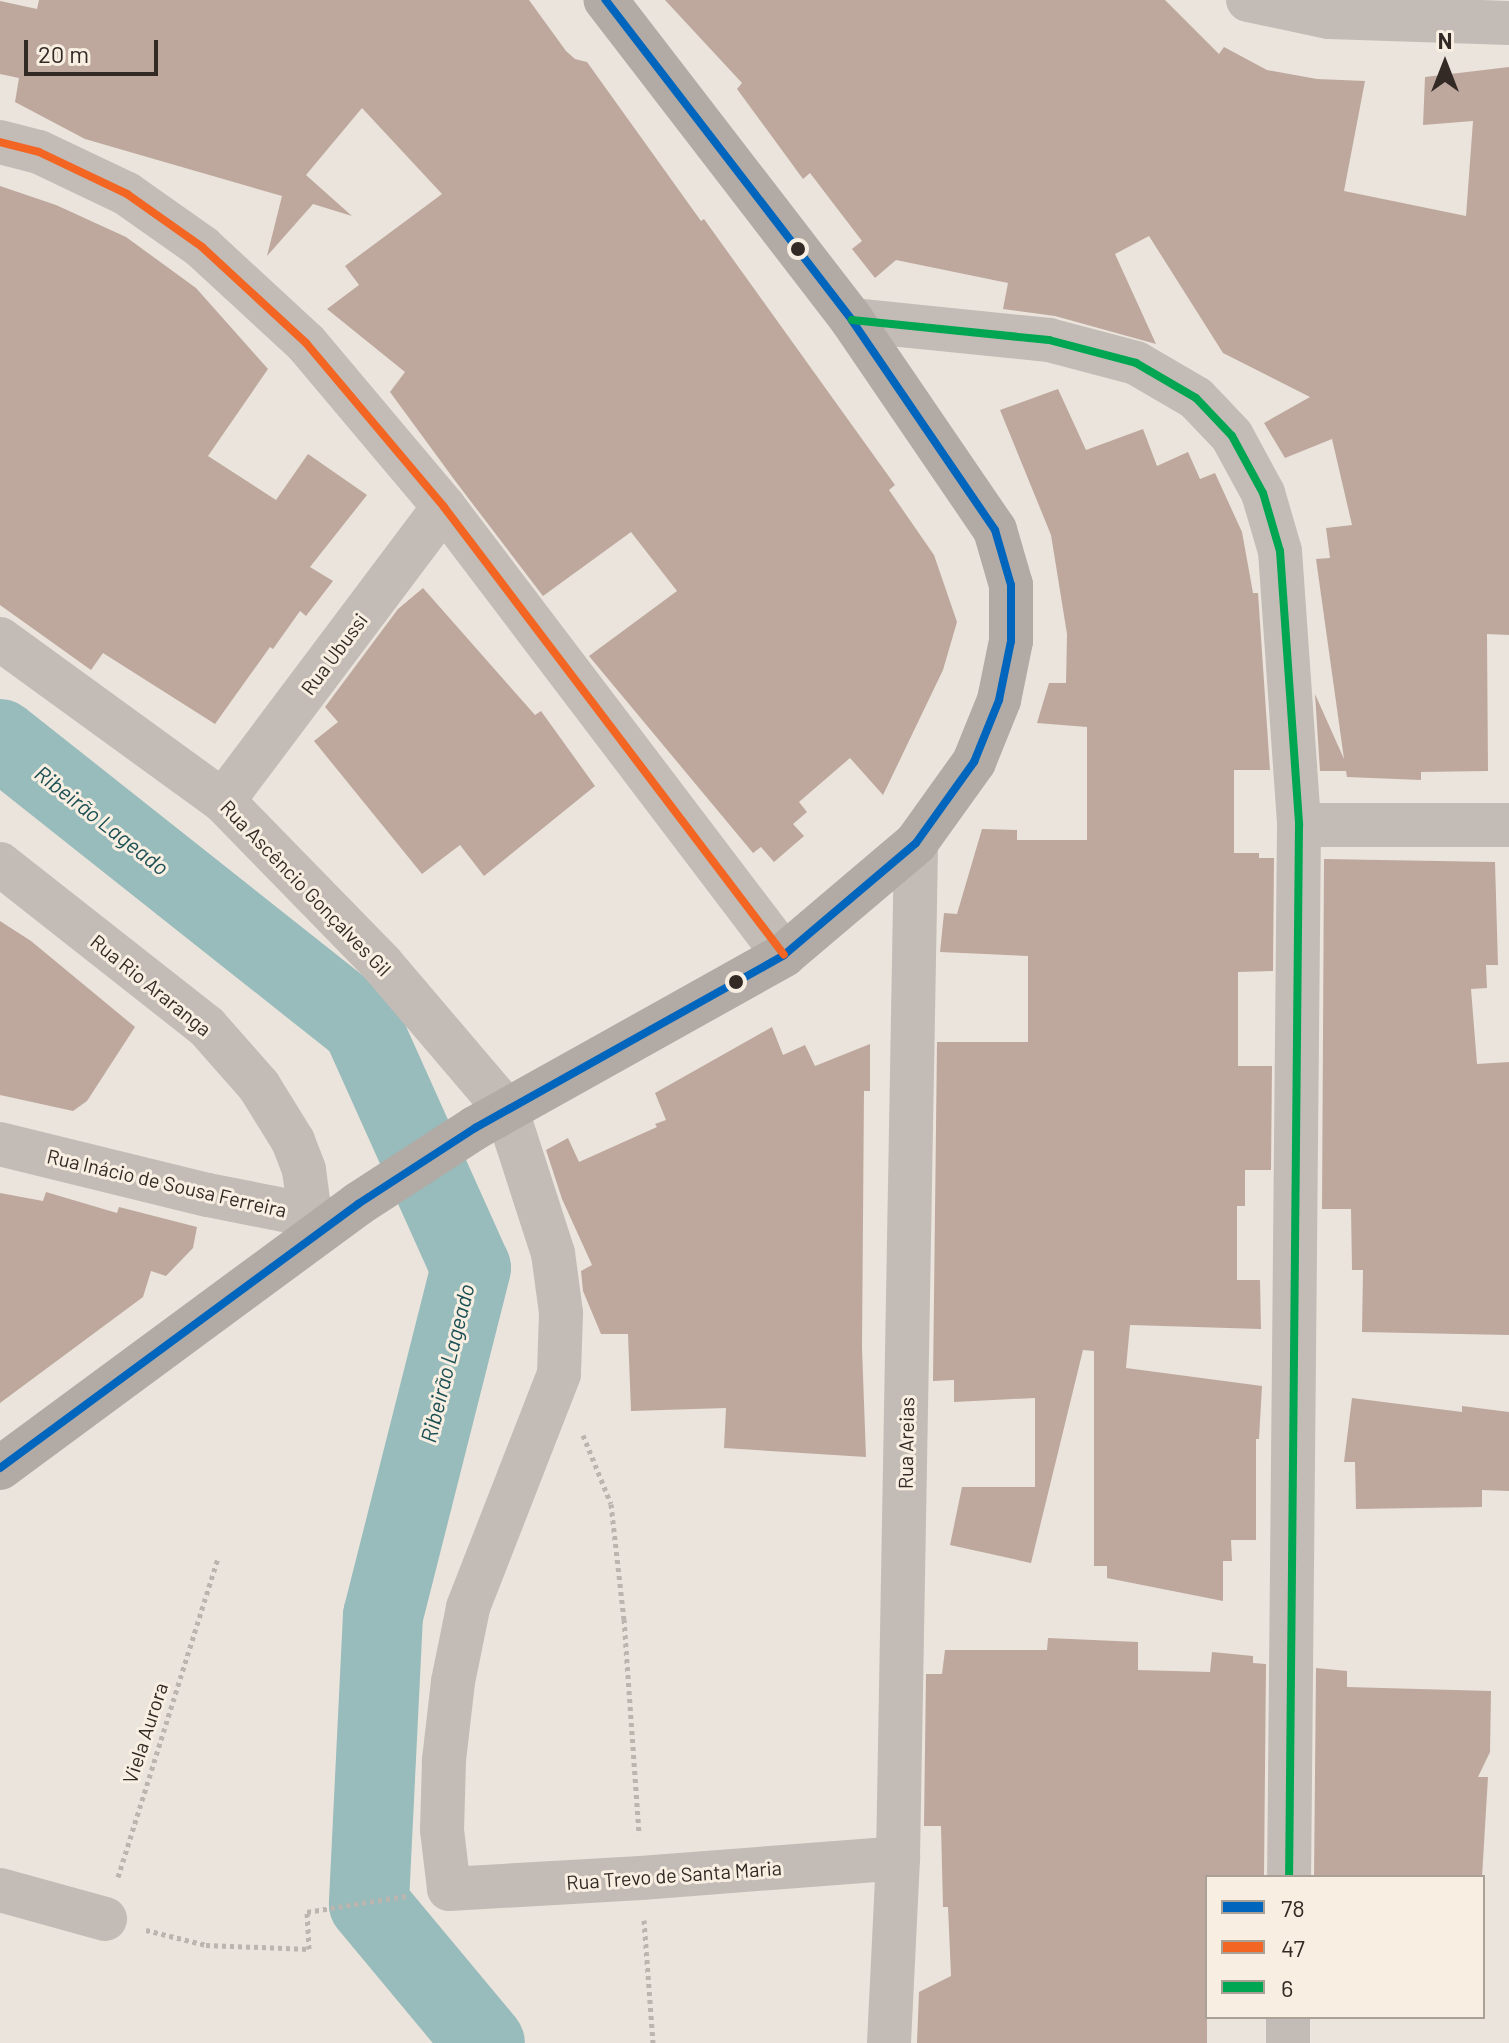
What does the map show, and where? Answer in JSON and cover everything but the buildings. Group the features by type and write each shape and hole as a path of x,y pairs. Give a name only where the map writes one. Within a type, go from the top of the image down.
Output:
{"main road":[{"path":"0,1468 334,1213 491,1120 784,955 916,843 974,762 999,700 1011,641 1011,585 995,530 852,320 606,0"}],"street":[{"path":"1253,1 1329,17 1509,23"},
{"path":"0,142 39,152 127,194 202,247 306,343 444,507 784,955"},
{"path":"852,320 1049,340 1136,363 1196,398 1232,436 1263,493 1280,551 1299,825 1289,1875"},
{"name":"Rua Ubussi","path":"223,801 444,507"},
{"name":"Rua Ascêncio Gonçalves Gil","path":"0,639 223,801 382,964 491,1120"},
{"path":"1299,825 1509,825"},
{"name":"Rua Areias","path":"889,2043 898,1858 916,843"},
{"name":"Rua Rio Araranga","path":"0,864 207,1027 259,1086 293,1141 304,1170 334,1213"},
{"path":"432,1892 442,1830 444,1760 453,1682 468,1608 559,1374 561,1313 553,1253 491,1120"},
{"name":"Rua Inácio de Sousa Ferreira","path":"0,1144 208,1195 334,1213"},
{"name":"Rua Trevo de Santa Maria","path":"432,1892 898,1858"},
{"path":"0,1890 105,1919"},
{"path":"1288,2019 1288,2043"}],"path":[{"path":"559,1374 611,1504 624,1619 653,2043"},
{"name":"Viela Aurora","path":"105,1919 218,1558"},
{"path":"105,1919 206,1945 309,1949 307,1912 432,1892"}],"waterway":[{"name":"Ribeirão Lageado","path":"0,739 362,1026 471,1268 383,1615 369,1904 485,2043"}],"transit line":[{"name":"78","path":"0,1468 358,1204 475,1128 784,955 916,843 974,762 999,700 1011,641 1011,585 995,530 852,320 606,0"},
{"name":"47","path":"0,142 39,152 127,194 202,247 306,343 444,507 784,955"},
{"name":"6","path":"852,320 1049,340 1136,363 1196,398 1232,436 1263,493 1280,551 1299,825 1289,1875"}]}
